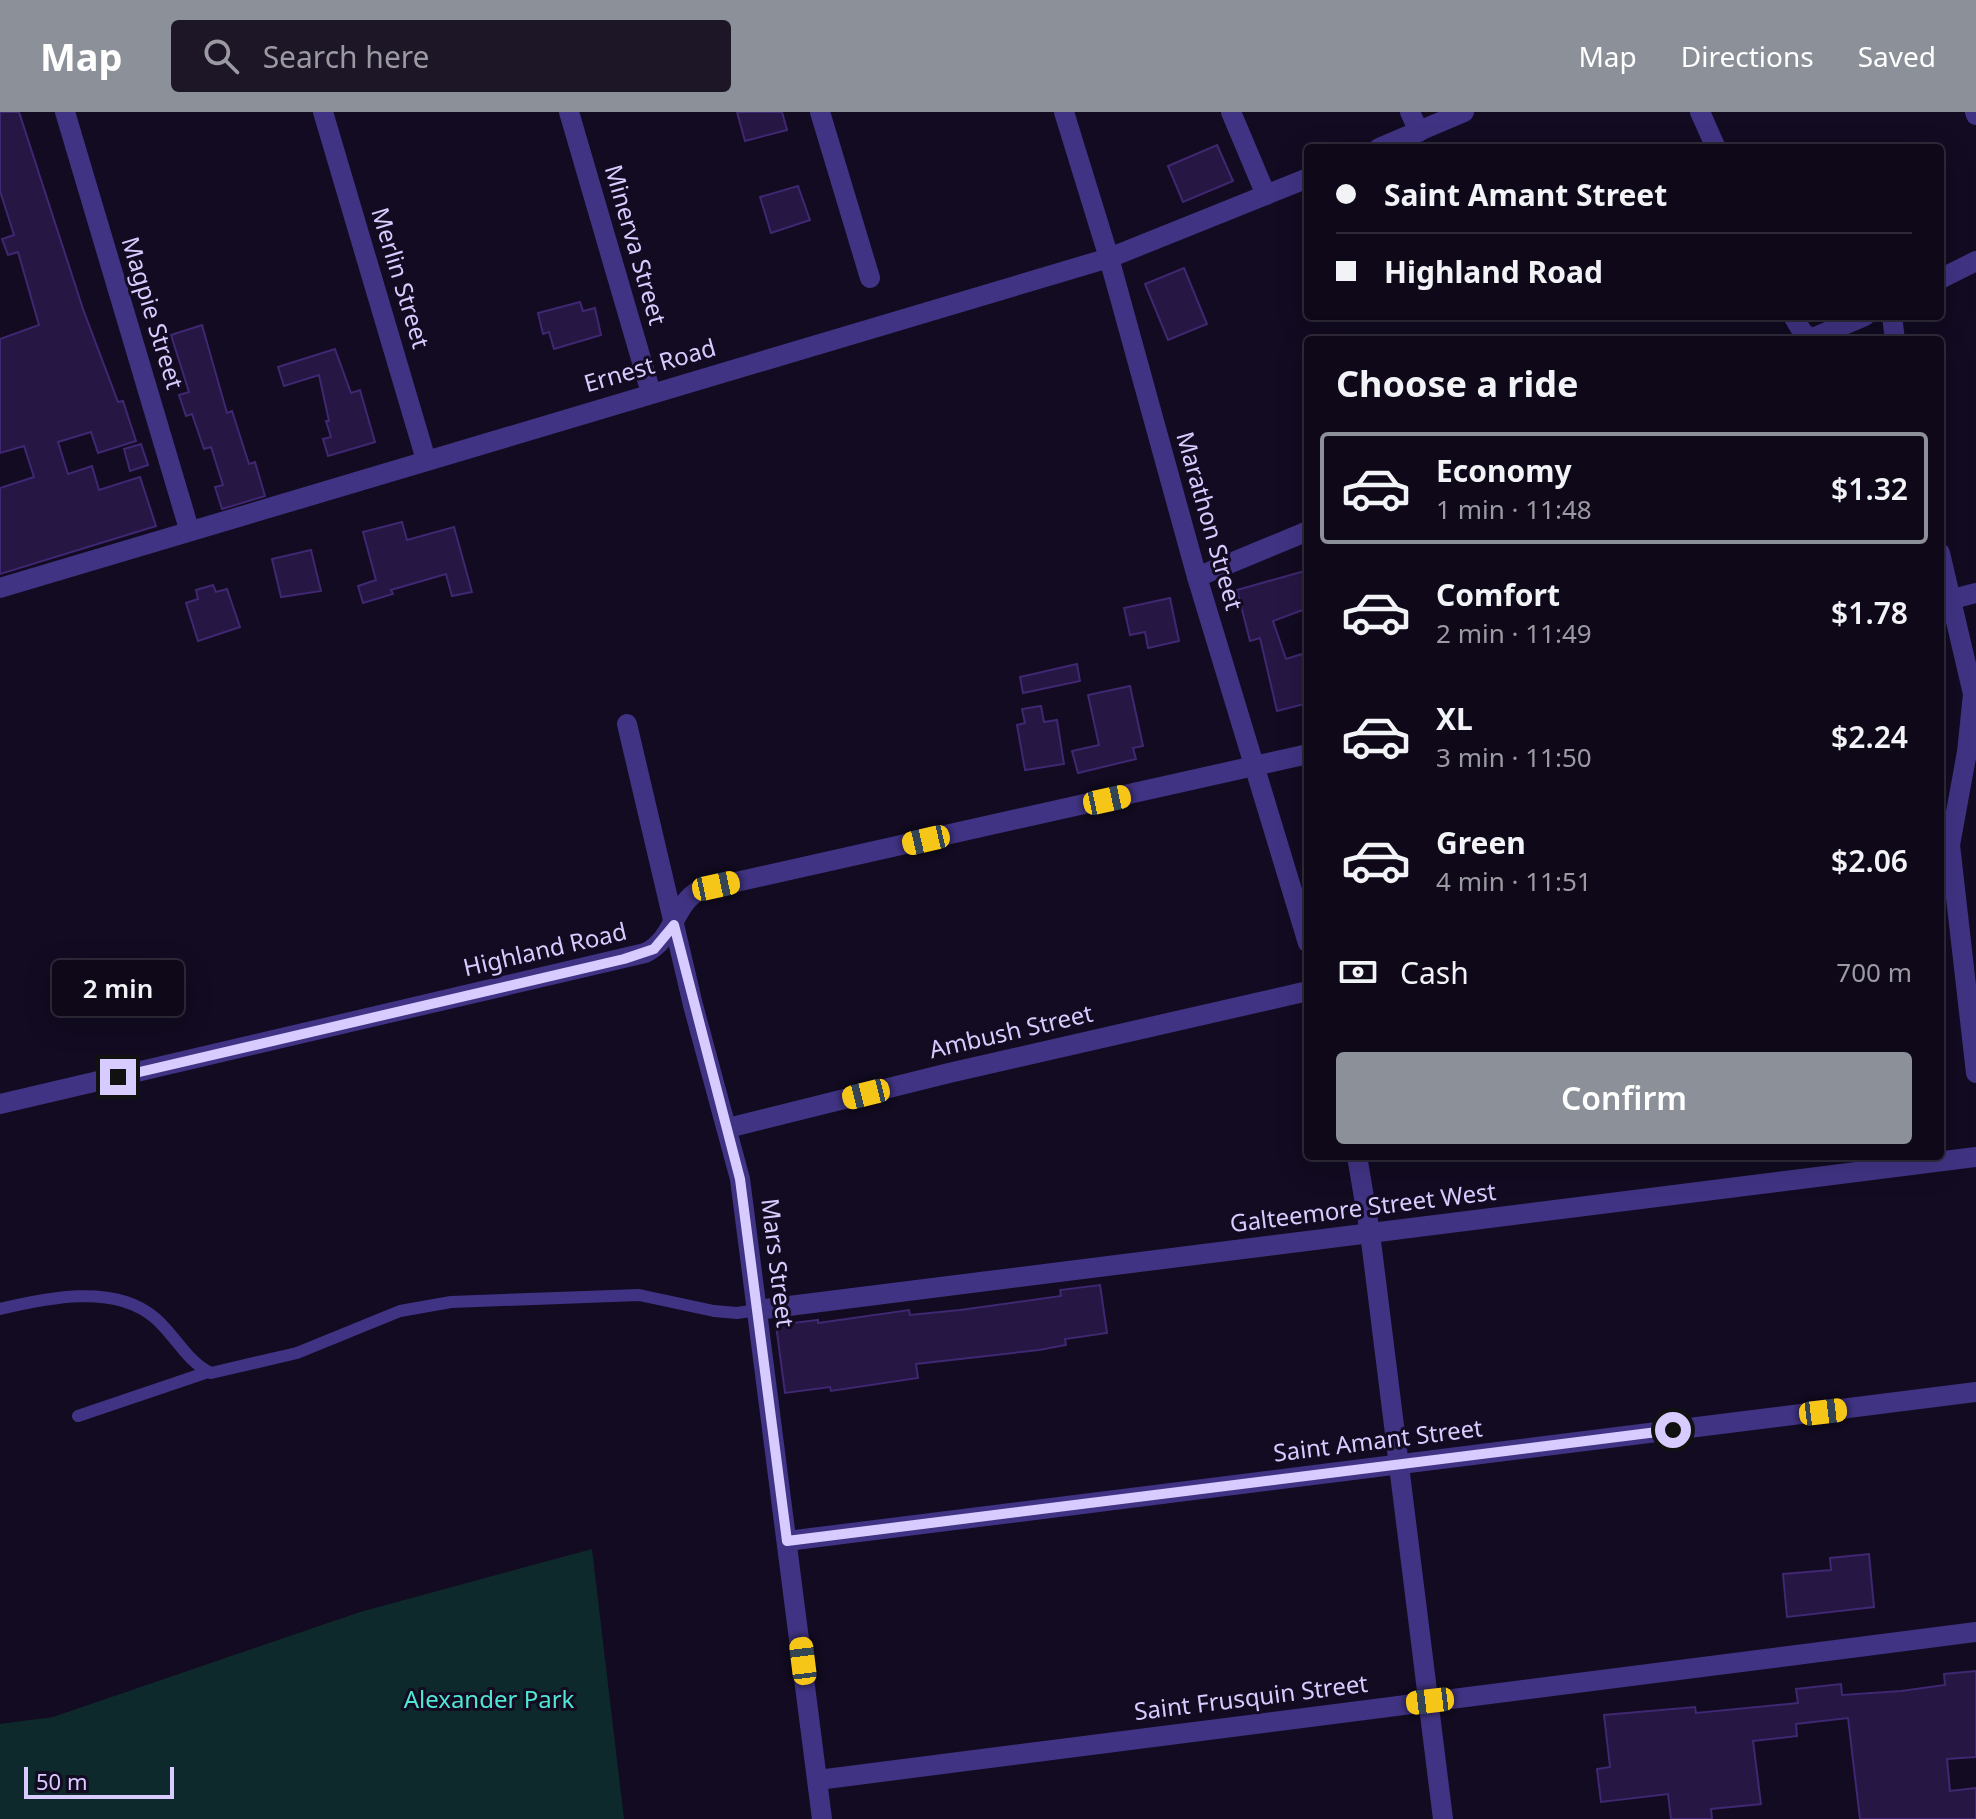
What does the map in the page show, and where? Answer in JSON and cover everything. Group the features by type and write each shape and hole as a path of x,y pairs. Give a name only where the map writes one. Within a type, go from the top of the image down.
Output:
{"street":[{"name":"Magpie Street","path":"65,112 189,529"},
{"name":"Merlin Street","path":"323,112 426,460"},
{"name":"Minerva Street","path":"569,112 651,393"},
{"path":"820,112 870,278"},
{"name":"Marathon Street","path":"1064,112 1109,258 1197,577 1304,929"},
{"path":"1231,112 1266,195"},
{"path":"1410,112 1419,132"},
{"path":"1389,144 1464,112"},
{"path":"1700,112 1714,144"},
{"name":"Ernest Road","path":"0,588 189,529 1109,258 1304,180"},
{"path":"1944,277 1976,261"},
{"path":"1820,336 1856,320"},
{"path":"1197,577 1304,533"},
{"path":"1976,593 1946,600 1974,709 1950,830 1948,931 1976,1073"},
{"name":"Mars Street","path":"627,724 674,925 740,1179 822,1819"},
{"name":"Highland Road","path":"0,1104 624,959 654,949 674,925 688,898 700,890 1304,755"},
{"name":"Ambush Street","path":"728,1128 949,1073 1304,992"},
{"name":"Galteemore Street West","path":"757,1310 1976,1157"},
{"path":"1358,1160 1400,1464 1443,1819"},
{"name":"Saint Amant Street","path":"787,1541 1976,1392"},
{"name":"Saint Frusquin Street","path":"818,1780 1976,1632"}],"lane":[{"path":"78,1416 208,1372 225,1373 276,1360 373,1319 451,1302 625,1294 714,1311 737,1313 757,1310"},
{"path":"0,1309 76,1297 121,1301 155,1318 200,1368 208,1372"}],"green space":[{"name":"Alexander Park","path":"592,1549 624,1819 0,1819 0,1724 53,1717 360,1612"}],"building":[{"path":"0,112 19,112 83,309 118,402 123,401 136,441 98,453 91,432 58,442 68,474 92,466 99,490 140,477 156,526 0,574 0,488 34,477 24,446 0,453 0,339 39,325 18,252 8,255 2,239 14,235 0,191"},
{"path":"737,112 782,112 787,130 745,141"},
{"path":"1217,145 1233,181 1183,202 1168,166"},
{"path":"798,186 810,220 771,233 760,197"},
{"path":"1184,268 1207,324 1168,340 1145,284"},
{"path":"580,302 583,311 595,308 601,335 554,349 549,332 543,334 538,313"},
{"path":"202,325 227,413 232,411 249,464 255,462 265,496 222,509 215,487 223,485 211,447 204,449 192,414 186,416 179,395 189,392 171,335"},
{"path":"335,349 351,393 360,390 375,442 328,456 323,439 331,437 319,375 284,386 278,367"},
{"path":"141,444 148,465 130,471 124,449"},
{"path":"402,522 407,540 454,527 472,592 452,596 446,574 391,590 393,594 363,603 358,586 376,580 363,532"},
{"path":"311,550 321,591 281,597 272,559"},
{"path":"1304,571 1304,609 1273,621 1286,659 1302,654 1304,704 1277,711 1260,638 1250,641 1237,590"},
{"path":"213,585 216,592 227,589 240,627 198,641 186,603 198,599 196,590"},
{"path":"1170,598 1179,641 1148,648 1145,632 1130,635 1124,608"},
{"path":"1077,664 1080,681 1023,693 1020,677"},
{"path":"1130,686 1143,746 1133,748 1136,759 1078,773 1072,751 1099,745 1088,695"},
{"path":"1041,706 1044,722 1057,720 1064,764 1025,770 1017,725 1025,723 1022,709"},
{"path":"1100,1285 1107,1333 1065,1339 1066,1345 1039,1350 916,1364 918,1378 831,1391 830,1387 785,1393 776,1325 818,1320 818,1323 909,1310 910,1315 960,1310 1061,1296 1060,1290"},
{"path":"1869,1554 1874,1607 1787,1617 1783,1574 1831,1570 1830,1558"},
{"path":"1976,1671 1976,1757 1947,1759 1950,1791 1976,1788 1976,1819 1860,1819 1848,1718 1796,1724 1797,1736 1753,1741 1761,1804 1711,1809 1712,1819 1671,1819 1668,1794 1601,1802 1597,1769 1610,1767 1604,1715 1695,1707 1696,1713 1798,1703 1796,1689 1841,1684 1842,1695 1901,1691 1945,1685 1944,1674"}],"route":[{"path":"118,1077 624,959 660,945 674,925 716,1093 736,1156 787,1541 1673,1430"}]}
